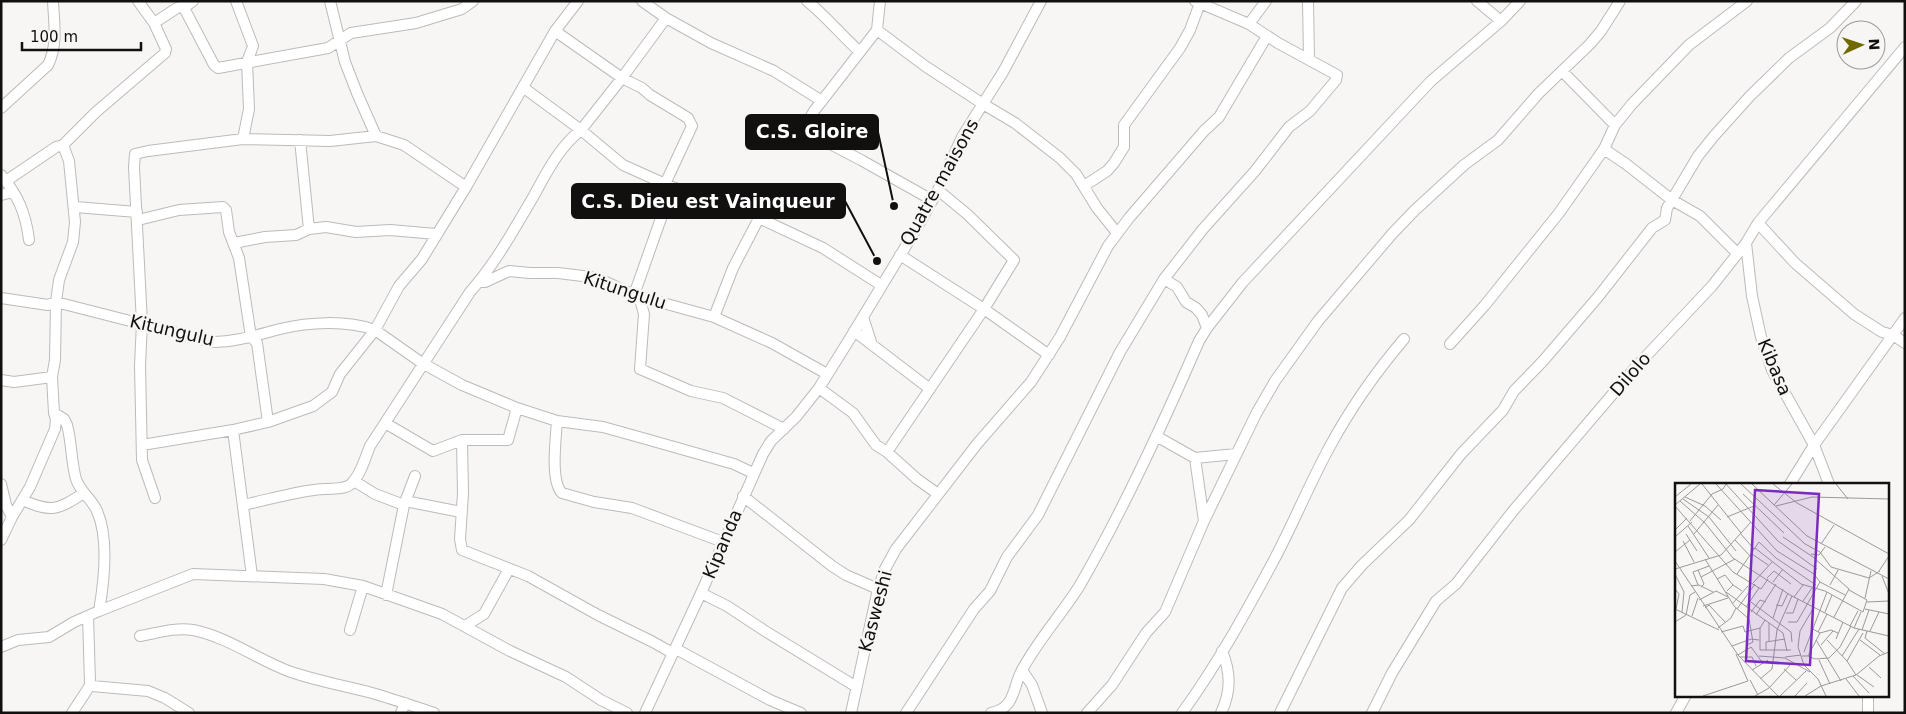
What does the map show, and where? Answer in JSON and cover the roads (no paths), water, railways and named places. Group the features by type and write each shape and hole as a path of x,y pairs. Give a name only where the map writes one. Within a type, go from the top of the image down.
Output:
{"street":[{"path":"1,108 48,65 55,46 53,1"},
{"path":"29,240 26,217 4,178 56,147 63,145 96,112 165,53 166,49 154,23 138,1"},
{"path":"236,1 252,42 252,51 247,62 249,109 243,139"},
{"path":"330,1 356,94 376,136"},
{"path":"154,23 177,8 188,4 215,67 221,68 328,48 340,42 344,36 351,33 416,23 462,9 473,1"},
{"path":"142,445 233,430 268,422 313,406 332,392 340,374 375,330 399,286 422,259 524,88 555,31 578,1"},
{"path":"642,1 666,18 711,44 774,71 822,102"},
{"path":"808,1 860,52"},
{"path":"880,1 877,30 810,118 808,126 810,132 815,136 932,200"},
{"name":"Quatre maisons","path":"819,388 938,190 956,147 1027,30 1041,1"},
{"path":"1249,24 1266,1"},
{"path":"1308,1 1309,59"},
{"path":"1477,1 1501,21"},
{"path":"991,713 1001,711 1009,704 1022,670 1081,583 1145,460 1198,341 1207,328 1243,282 1431,80 1501,21 1520,1"},
{"path":"1087,713 1112,685 1146,633 1165,612 1204,521 1256,414 1275,381 1318,321 1414,211 1464,165 1486,151 1498,140 1539,93 1596,37 1620,1"},
{"path":"1450,344 1485,306 1537,242 1604,149 1615,125 1651,82 1689,45 1736,6 1747,1"},
{"path":"1280,713 1342,588 1362,565 1409,520 1461,454 1502,410 1514,391 1543,361 1598,297 1652,228 1664,220 1667,208 1698,156 1750,96 1789,58 1830,28 1856,1"},
{"path":"906,713 974,609 990,591 1007,557 1038,514 1120,352 1164,279 1203,229 1255,171 1289,127 1310,111 1336,80 1337,75 1249,24 1198,2 1190,30 1180,48 1124,125 1124,147 1107,171 1084,186"},
{"path":"243,505 322,489 349,486 354,481 359,474 370,446 422,363 509,239 557,154 581,130 666,18"},
{"path":"877,30 926,66 983,104 1003,114 1060,158 1076,174 1117,233"},
{"path":"555,31 622,78 642,88 688,118 691,122 692,126 668,185 636,295 644,314 640,370 691,391 723,398 784,429"},
{"name":"Kasweshi","path":"852,712 855,686 878,589 885,569 896,549 987,432 1031,382 1049,355 1108,246 1204,131 1219,117 1267,36"},
{"name":"Dilolo","path":"1372,713 1392,673 1436,602 1456,584 1512,511 1582,429 1646,356 1712,286 1746,242 1758,223 1905,47"},
{"path":"1562,70 1615,125"},
{"path":"524,88 581,130 623,165 668,185 748,210 759,218 823,248 882,285"},
{"path":"155,498 144,470 142,445 140,364 142,324 138,216 134,167 135,154 243,139 330,141 376,136 404,145 466,187"},
{"path":"300,140 309,229"},
{"path":"1,540 55,429 56,420 52,378 55,360 56,302 59,280 75,234 69,160 63,145"},
{"path":"1604,149 1672,200 1700,216 1737,253"},
{"path":"887,452 984,309 1014,260 967,214 938,190"},
{"path":"1,195 13,192"},
{"path":"74,207 138,216 179,210 223,207 226,210 229,232 239,258 251,337 257,343 268,422"},
{"path":"714,317 733,268 759,218"},
{"path":"1758,223 1795,263 1854,314 1882,332 1893,335 1905,343"},
{"path":"234,243 265,237 296,235 309,229 326,228 356,232 390,230 436,234"},
{"name":"Kibasa","path":"1746,242 1752,296 1761,337 1772,370 1814,445 1829,483"},
{"path":"900,254 984,309 1049,355"},
{"path":"492,263 504,272"},
{"name":"Kitungulu","path":"479,282 494,279 504,272 558,273 590,277 636,295 714,317 772,343 827,374"},
{"path":"1164,279 1177,287 1186,302 1196,308 1202,315 1207,328"},
{"name":"Kitungulu","path":"1,298 48,305 56,302 212,342 233,342 280,329 305,325 341,324 367,327 375,330 422,363 462,385 517,408 557,421 604,427 734,464 753,473"},
{"path":"863,317 872,345"},
{"path":"1791,483 1814,445 1905,318"},
{"path":"854,331 930,389"},
{"path":"1182,713 1200,688 1274,560 1313,478 1343,423 1380,368 1404,339"},
{"path":"1,380 14,382 52,378"},
{"path":"819,388 853,413 876,445 938,494"},
{"name":"Kipanda","path":"645,713 701,594 753,473 771,441 784,429 819,388"},
{"path":"385,423 433,451 462,440 508,440 517,408"},
{"path":"54,413 64,419 67,425 75,476 84,493 98,511 104,559 99,610"},
{"path":"557,421 556,481 562,493 594,502 632,508 723,542"},
{"path":"233,430 252,576"},
{"path":"1156,436 1195,458 1236,454"},
{"path":"462,440 463,492 460,539 462,550 528,576 660,647 669,651 676,649 770,700 801,713"},
{"path":"1195,458 1204,521"},
{"path":"386,595 404,503 415,476"},
{"path":"354,481 375,494 404,503 461,512"},
{"path":"1,484 6,505 12,517"},
{"path":"22,500 42,508 51,509 63,506 84,493"},
{"path":"743,496 832,566 846,575 878,589"},
{"path":"465,626 484,614 509,569"},
{"path":"1,647 18,640 49,637 99,610 193,574 324,579 363,586 425,607 566,678 601,700 627,713"},
{"path":"350,630 363,586"},
{"path":"701,594 728,606 855,686"},
{"path":"72,713 91,684 88,616"},
{"path":"140,636 173,630 195,630 231,644 256,658 291,672 403,708 434,713"},
{"path":"1221,713 1229,688 1228,669 1222,651"},
{"path":"1022,670 1032,685 1042,713"},
{"path":"91,684 97,687 148,691 165,698 189,713"},
{"path":"1676,713 1685,696"},
{"path":"1868,696 1868,713"}],"place":[{"name":"C.S. Gloire","path":"894,206"},
{"name":"C.S. Dieu est Vainqueur","path":"877,261"}]}
